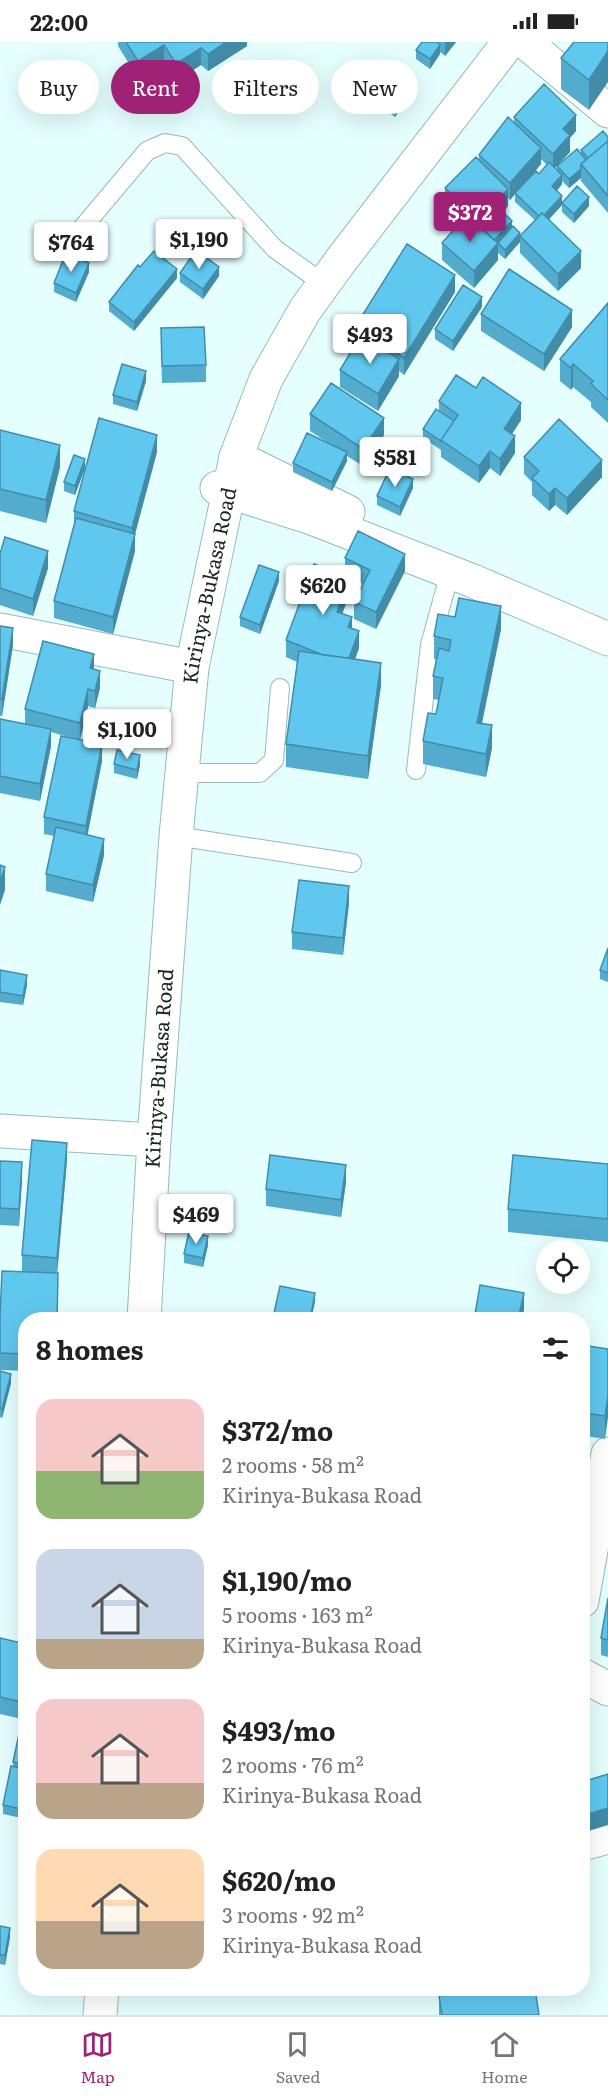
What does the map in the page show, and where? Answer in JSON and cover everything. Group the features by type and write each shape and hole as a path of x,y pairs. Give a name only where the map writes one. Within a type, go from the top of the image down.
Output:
{"street":[{"name":"Kirinya-Bukasa Road","path":"144,1312 154,1140 176,836 192,667 236,457 266,379 305,310 509,42"},
{"path":"525,42 608,111"},
{"path":"236,457 453,563 608,625"},
{"path":"217,488 309,517 473,581 608,639"},
{"path":"0,630 192,667"},
{"path":"0,1131 154,1140"},
{"path":"590,1556 608,1454"},
{"path":"590,1679 608,1689"},
{"path":"590,1842 608,1837"}],"lane":[{"path":"78,233 147,152 165,142 182,146 275,249 324,284"},
{"path":"416,770 430,645 453,563"},
{"path":"181,773 260,773 274,760 280,688"},
{"path":"176,836 352,863"}],"building":[{"path":"126,42 226,42 208,54 201,48 182,60 173,60 164,45 137,60"},
{"path":"422,42 437,42 440,45 430,59 416,50"},
{"path":"574,42 608,42 608,51 589,80 561,58"},
{"path":"544,84 576,115 563,129 570,135 553,154 514,117"},
{"path":"508,117 541,148 510,183 479,155"},
{"path":"603,131 608,141 588,158 581,150"},
{"path":"608,141 608,196 581,164"},
{"path":"577,149 586,160 581,164 581,169 569,179 557,166"},
{"path":"476,157 508,189 479,220 445,188"},
{"path":"549,162 562,175 552,186 562,196 544,215 542,213 539,216 515,193 536,171 539,174"},
{"path":"577,186 589,197 574,214 562,203"},
{"path":"502,211 512,221 494,240 483,230"},
{"path":"542,213 581,251 558,274 520,236"},
{"path":"467,215 498,243 474,271 442,243"},
{"path":"513,226 520,233 505,250 498,243"},
{"path":"407,244 455,275 404,358 355,327"},
{"path":"196,250 219,267 203,289 180,273"},
{"path":"154,251 177,269 134,322 109,302 138,265 140,267"},
{"path":"66,253 89,263 76,293 54,283"},
{"path":"509,269 572,310 544,354 481,314"},
{"path":"463,285 482,297 453,341 435,329"},
{"path":"608,303 608,400 591,384 593,381 573,364 571,368 560,359"},
{"path":"204,327 206,365 162,366 161,328"},
{"path":"361,335 399,359 378,394 340,370"},
{"path":"122,364 146,371 137,402 113,395"},
{"path":"456,375 476,388 483,377 521,403 504,429 515,436 500,459 490,451 479,466 441,440 458,415 439,401"},
{"path":"331,383 384,418 363,449 310,414"},
{"path":"436,409 454,421 441,441 423,429"},
{"path":"99,418 157,435 132,528 74,511"},
{"path":"559,419 602,460 567,498 555,488 549,494 532,478 539,471 524,457"},
{"path":"0,430 60,445 46,500 0,489"},
{"path":"307,433 347,452 332,482 293,463"},
{"path":"74,455 85,459 75,486 64,482"},
{"path":"390,468 413,479 400,507 377,496"},
{"path":"76,518 135,534 113,617 54,601"},
{"path":"358,531 405,554 376,612 354,602 370,570 345,558"},
{"path":"5,537 48,551 33,599 0,588 0,554"},
{"path":"314,564 349,578 337,612 352,617 348,627 359,631 349,658 323,655 286,640"},
{"path":"259,565 279,572 260,625 240,617"},
{"path":"459,598 501,606 477,723 492,725 486,754 423,741 428,713 436,714 443,678 433,676 439,648 449,651 451,640 434,636 438,614 455,617"},
{"path":"0,626 13,628 2,699 0,699"},
{"path":"43,641 94,654 90,668 100,671 95,691 88,689 80,723 25,709"},
{"path":"299,651 381,663 368,756 286,744"},
{"path":"0,719 51,729 40,784 0,776"},
{"path":"61,736 102,744 86,826 44,817"},
{"path":"117,750 140,755 137,770 114,764"},
{"path":"56,827 104,839 93,885 46,874"},
{"path":"0,865 5,867 0,882"},
{"path":"299,880 349,886 343,938 292,932"},
{"path":"608,948 608,973 600,970"},
{"path":"0,970 27,975 23,996 0,992"},
{"path":"32,1140 67,1143 57,1258 22,1255"},
{"path":"270,1155 346,1165 341,1200 266,1189"},
{"path":"513,1155 608,1164 608,1219 508,1209"},
{"path":"0,1161 22,1162 19,1209 0,1208"},
{"path":"189,1232 208,1236 203,1258 184,1254"},
{"path":"2,1271 58,1273 57,1312 18,1312 18,1354 0,1353"},
{"path":"480,1285 524,1293 520,1312 475,1312"},
{"path":"280,1286 315,1293 311,1312 274,1312"},
{"path":"590,1346 608,1349 608,1395 605,1416 590,1414"},
{"path":"0,1371 11,1374 2,1409 0,1408"},
{"path":"608,1598 608,1640 601,1638"},
{"path":"0,1638 18,1642 18,1701 0,1697"},
{"path":"18,1739 18,1763 13,1762"},
{"path":"11,1766 18,1767 18,1808 3,1805"},
{"path":"608,1774 608,1808 590,1814 590,1780"},
{"path":"0,1926 10,1928 5,1955 0,1955"},
{"path":"439,1996 536,1996 539,2015 442,2015"}]}
